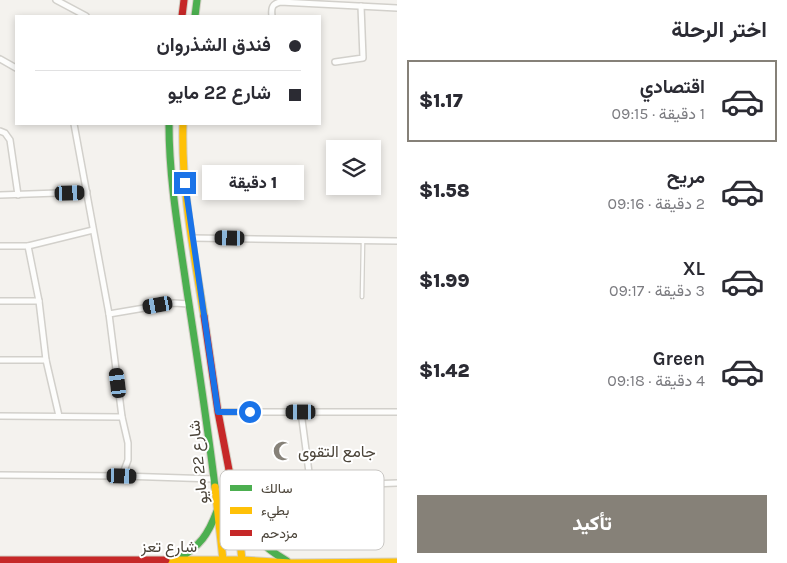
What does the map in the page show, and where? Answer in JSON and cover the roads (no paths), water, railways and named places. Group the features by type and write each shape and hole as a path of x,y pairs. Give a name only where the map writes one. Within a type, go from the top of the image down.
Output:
{"main road":[{"path":"182,15 184,0"},
{"path":"195,15 198,0"},
{"path":"177,15 183,8"},
{"name":"شارع 22 مايو","path":"169,125 169,156 173,198 206,413 220,536"},
{"name":"شارع 22 مايو","path":"183,125 182,154 186,197 218,412 229,470"},
{"path":"188,304 202,302"},
{"path":"206,413 218,412"},
{"path":"178,559 201,545 210,531 217,511"},
{"name":"شارع 22 مايو","path":"222,550 223,560"},
{"name":"شارع 22 مايو","path":"241,550 242,560"},
{"path":"269,550 291,563"},
{"name":"شارع تعز","path":"0,560 178,559 291,563 397,562"}],"street":[{"path":"56,0 84,15"},
{"path":"272,15 271,8 280,2 397,8"},
{"path":"335,62 362,58 361,6"},
{"path":"1,60 15,67"},
{"path":"74,125 109,314 122,417 128,443 128,460 122,476"},
{"path":"0,131 5,133 10,140 18,195"},
{"path":"0,195 87,192"},
{"path":"0,246 28,246 93,230"},
{"path":"192,238 397,241"},
{"path":"28,246 39,301 46,360 59,416"},
{"path":"0,301 39,301"},
{"path":"109,314 174,303 188,304"},
{"path":"0,360 46,360"},
{"path":"218,412 397,412"},
{"path":"301,412 309,470"},
{"path":"0,416 122,417"},
{"path":"0,475 214,479"},
{"path":"384,483 397,483"}],"lane":[{"path":"362,297 363,241"}],"place":[{"name":"جامع التقوى","path":"283,451"}]}
